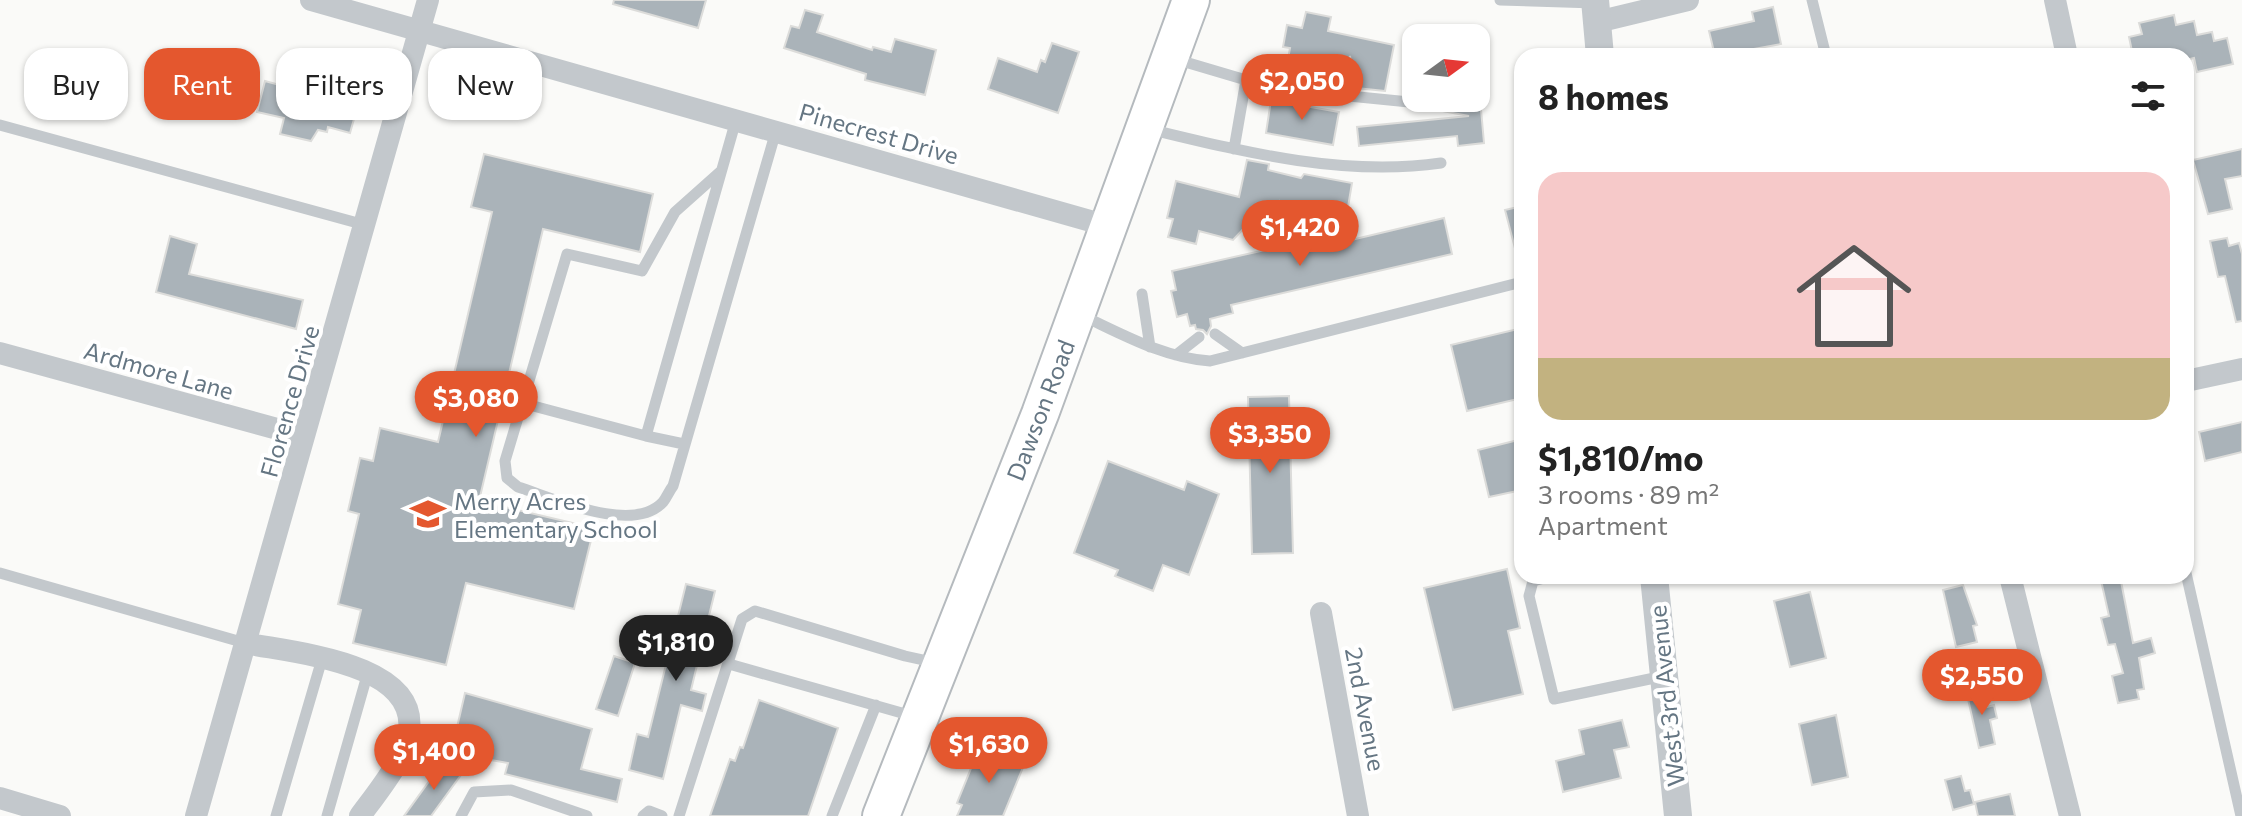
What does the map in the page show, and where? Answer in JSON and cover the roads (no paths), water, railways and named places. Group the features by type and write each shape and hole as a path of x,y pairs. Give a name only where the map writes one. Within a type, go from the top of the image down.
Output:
{"main road":[{"name":"Dawson Road","path":"881,816 1040,414 1191,0"}],"street":[{"name":"Pinecrest Drive","path":"311,0 1108,226"},
{"name":"Florence Drive","path":"196,816 428,0"},
{"path":"1599,48 1595,8 1688,0"},
{"path":"2055,0 2065,48"},
{"name":"Ardmore Lane","path":"0,353 303,436"},
{"path":"2194,379 2242,369"},
{"name":"West 3rd Avenue","path":"1655,584 1678,816"},
{"path":"2012,584 2070,816"},
{"name":"2nd Avenue","path":"1321,613 1358,816"},
{"path":"245,643 368,672 396,689 409,709 409,732 397,762 360,816"},
{"path":"0,798 60,816"}],"lane":[{"path":"1500,0 1595,8"},
{"path":"1812,0 1824,48"},
{"path":"1170,57 1246,80 1402,101"},
{"path":"1234,149 1246,80"},
{"path":"646,436 736,120"},
{"path":"0,125 366,226"},
{"path":"1144,128 1234,149 1338,166 1406,168 1441,163"},
{"path":"721,171 675,212 642,271 567,254 505,461 507,478 518,487 613,516 639,515 661,504 673,486 776,131"},
{"path":"1077,313 1150,347 1191,360 1210,361 1514,284"},
{"path":"1142,294 1150,347"},
{"path":"1215,334 1242,353"},
{"path":"1176,355 1199,337"},
{"path":"522,403 684,444"},
{"path":"0,573 245,643"},
{"path":"1532,584 1529,596 1554,699 1665,675"},
{"path":"2188,584 2241,816"},
{"path":"679,816 742,619 755,611 942,664"},
{"path":"276,816 322,659"},
{"path":"729,664 920,718"},
{"path":"327,816 368,672"},
{"path":"832,816 876,705"},
{"path":"461,816 474,792 511,790 587,816"},
{"path":"643,816 649,811 662,816"}],"place":[{"name":"Merry Acres Elementary School","path":"428,514"}]}
